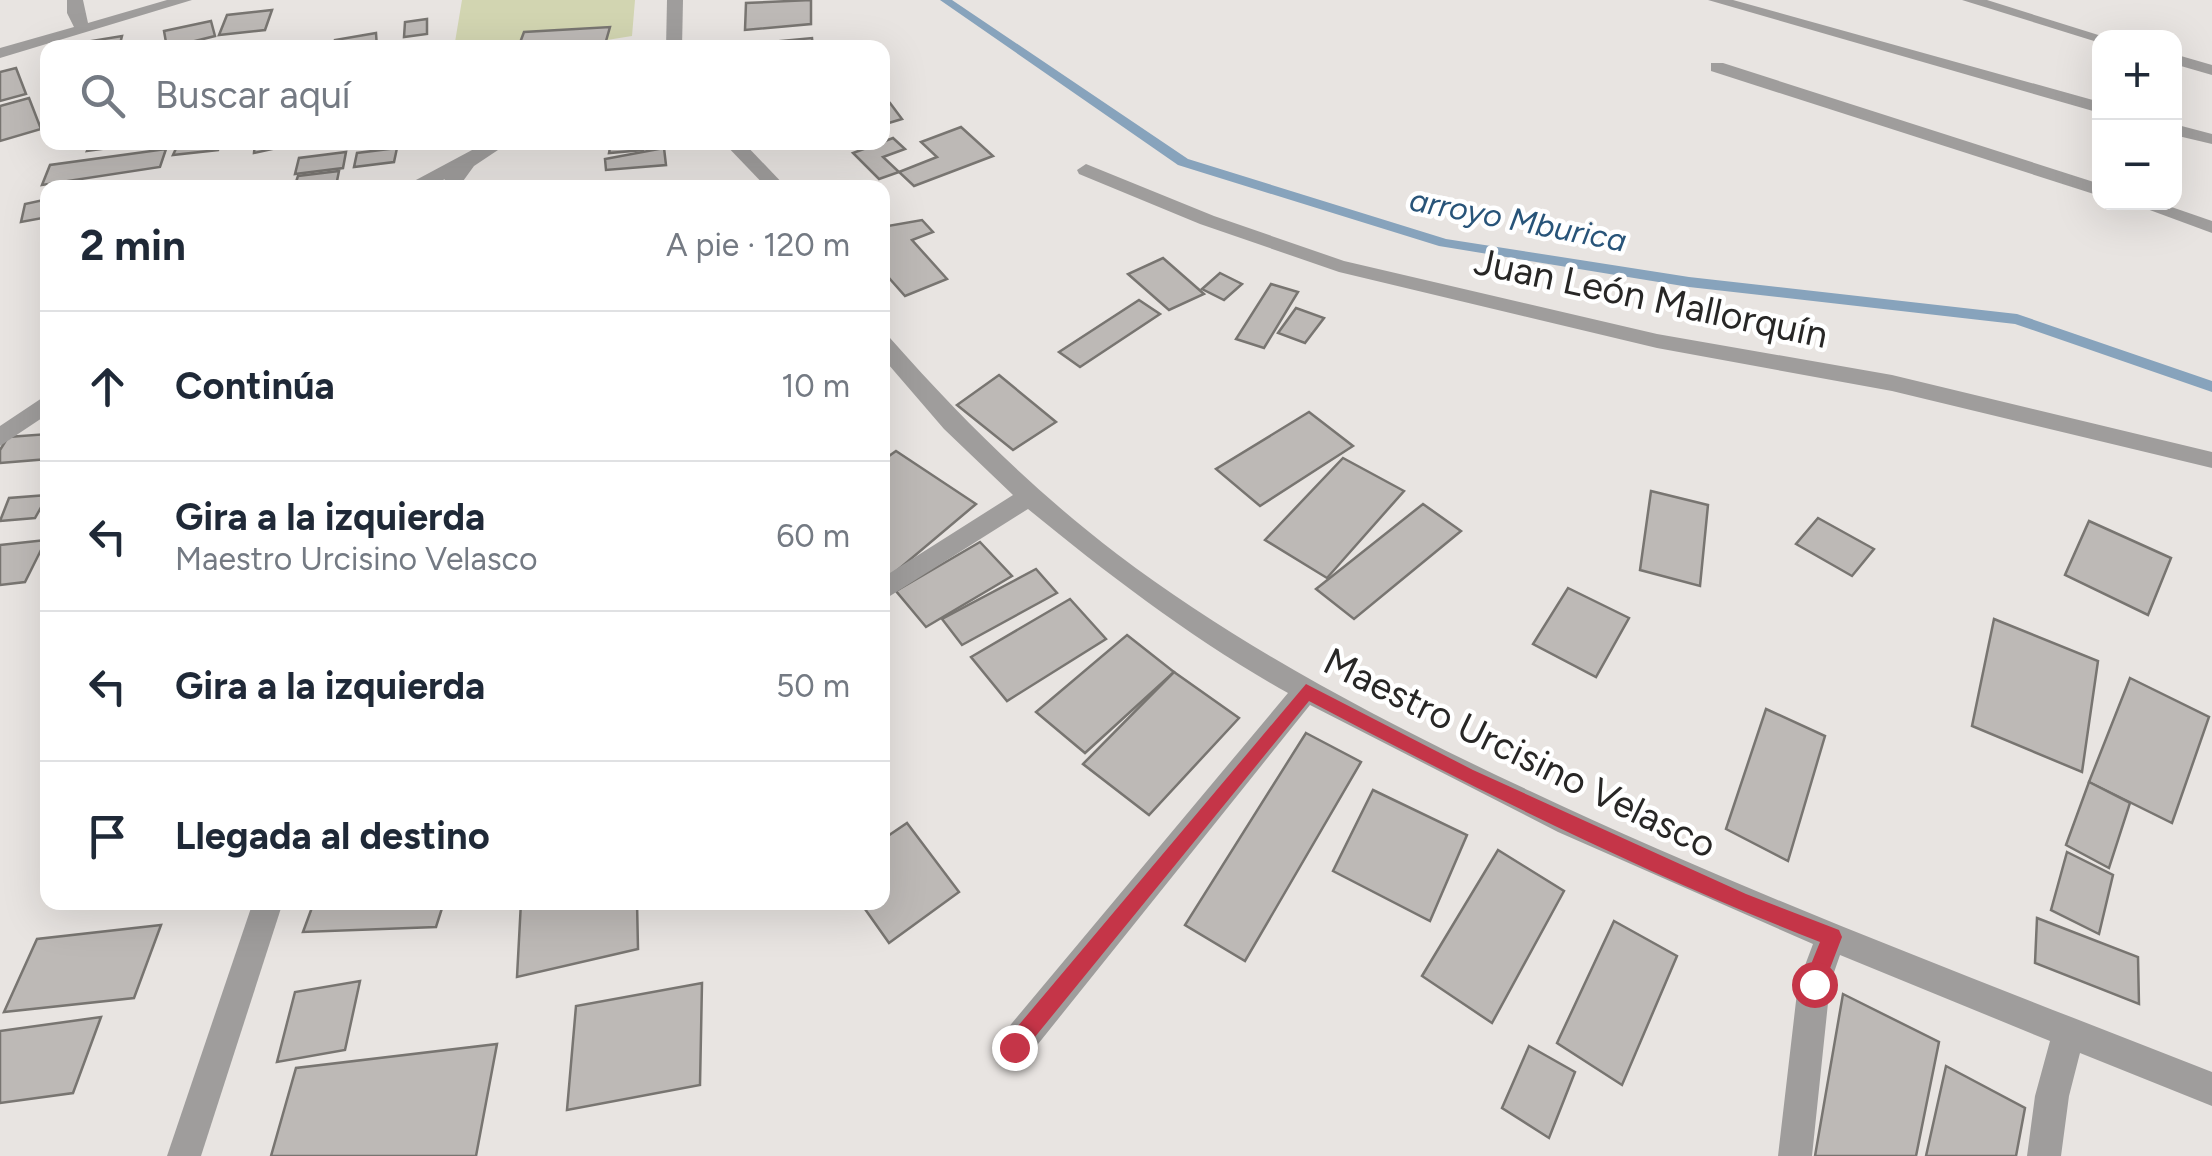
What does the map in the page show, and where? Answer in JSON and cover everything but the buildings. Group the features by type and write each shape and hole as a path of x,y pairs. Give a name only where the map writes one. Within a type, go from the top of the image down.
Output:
{"street":[{"path":"75,0 74,12 83,28"},
{"path":"43,40 184,0"},
{"path":"674,40 675,0"},
{"path":"1716,0 2092,106"},
{"path":"1970,0 2092,36"},
{"path":"0,53 40,41"},
{"path":"2182,62 2212,70"},
{"path":"1717,67 2092,187"},
{"path":"2182,131 2212,139"},
{"path":"428,180 487,150"},
{"path":"740,150 770,180"},
{"path":"454,180 468,162"},
{"name":"Juan León Mallorquín","path":"1086,170 1338,266 1658,341 1892,383 2212,460"},
{"path":"2161,210 2212,227"},
{"name":"Maestro Urcisino Velasco","path":"890,353 928,400 1030,496 1136,582 1261,668 1467,776 1723,894 2212,1088"},
{"path":"0,438 40,408"},
{"path":"890,586 1030,496"},
{"path":"1014,1047 1306,691"},
{"path":"184,1156 265,910"},
{"path":"1795,1156 1814,984 1832,937"},
{"path":"2044,1156 2052,1096 2069,1032"}],"green space":[{"path":"462,0 635,0 632,36 607,40 609,27 524,32 521,40 455,40"}],"waterway":[{"name":"arroyo Mburica","path":"945,0 1183,162 1444,243 1689,282 2017,319 2212,387"}],"route":[{"path":"1014,1047 1306,691 1467,776 1740,901 1832,937 1814,984"}]}
